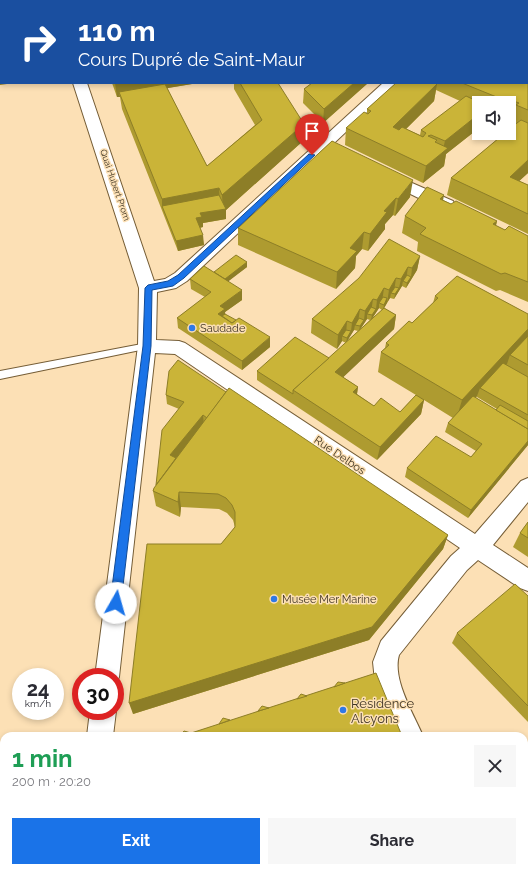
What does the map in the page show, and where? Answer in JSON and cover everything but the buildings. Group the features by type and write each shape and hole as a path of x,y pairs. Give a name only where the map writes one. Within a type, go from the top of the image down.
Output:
{"street":[{"name":"Quai Hubert Prom","path":"80,84 148,288 147,346 108,668"},
{"path":"148,288 170,284 181,277 330,149 391,84"},
{"path":"372,169 457,210"},
{"name":"Rue Delbos","path":"147,346 179,348 528,581"},
{"path":"408,732 387,681 385,662 389,649 459,563 477,547 528,487"},
{"path":"100,732 102,720"}],"lane":[{"path":"0,375 147,346"}],"place":[{"name":"Saudade","path":"192,328"},
{"name":"Musée Mer Marine","path":"274,599"},
{"name":"Résidence Alcyons","path":"343,710"}],"route":[{"path":"116,603 147,346 148,288 170,284 181,277 312,155"}]}
